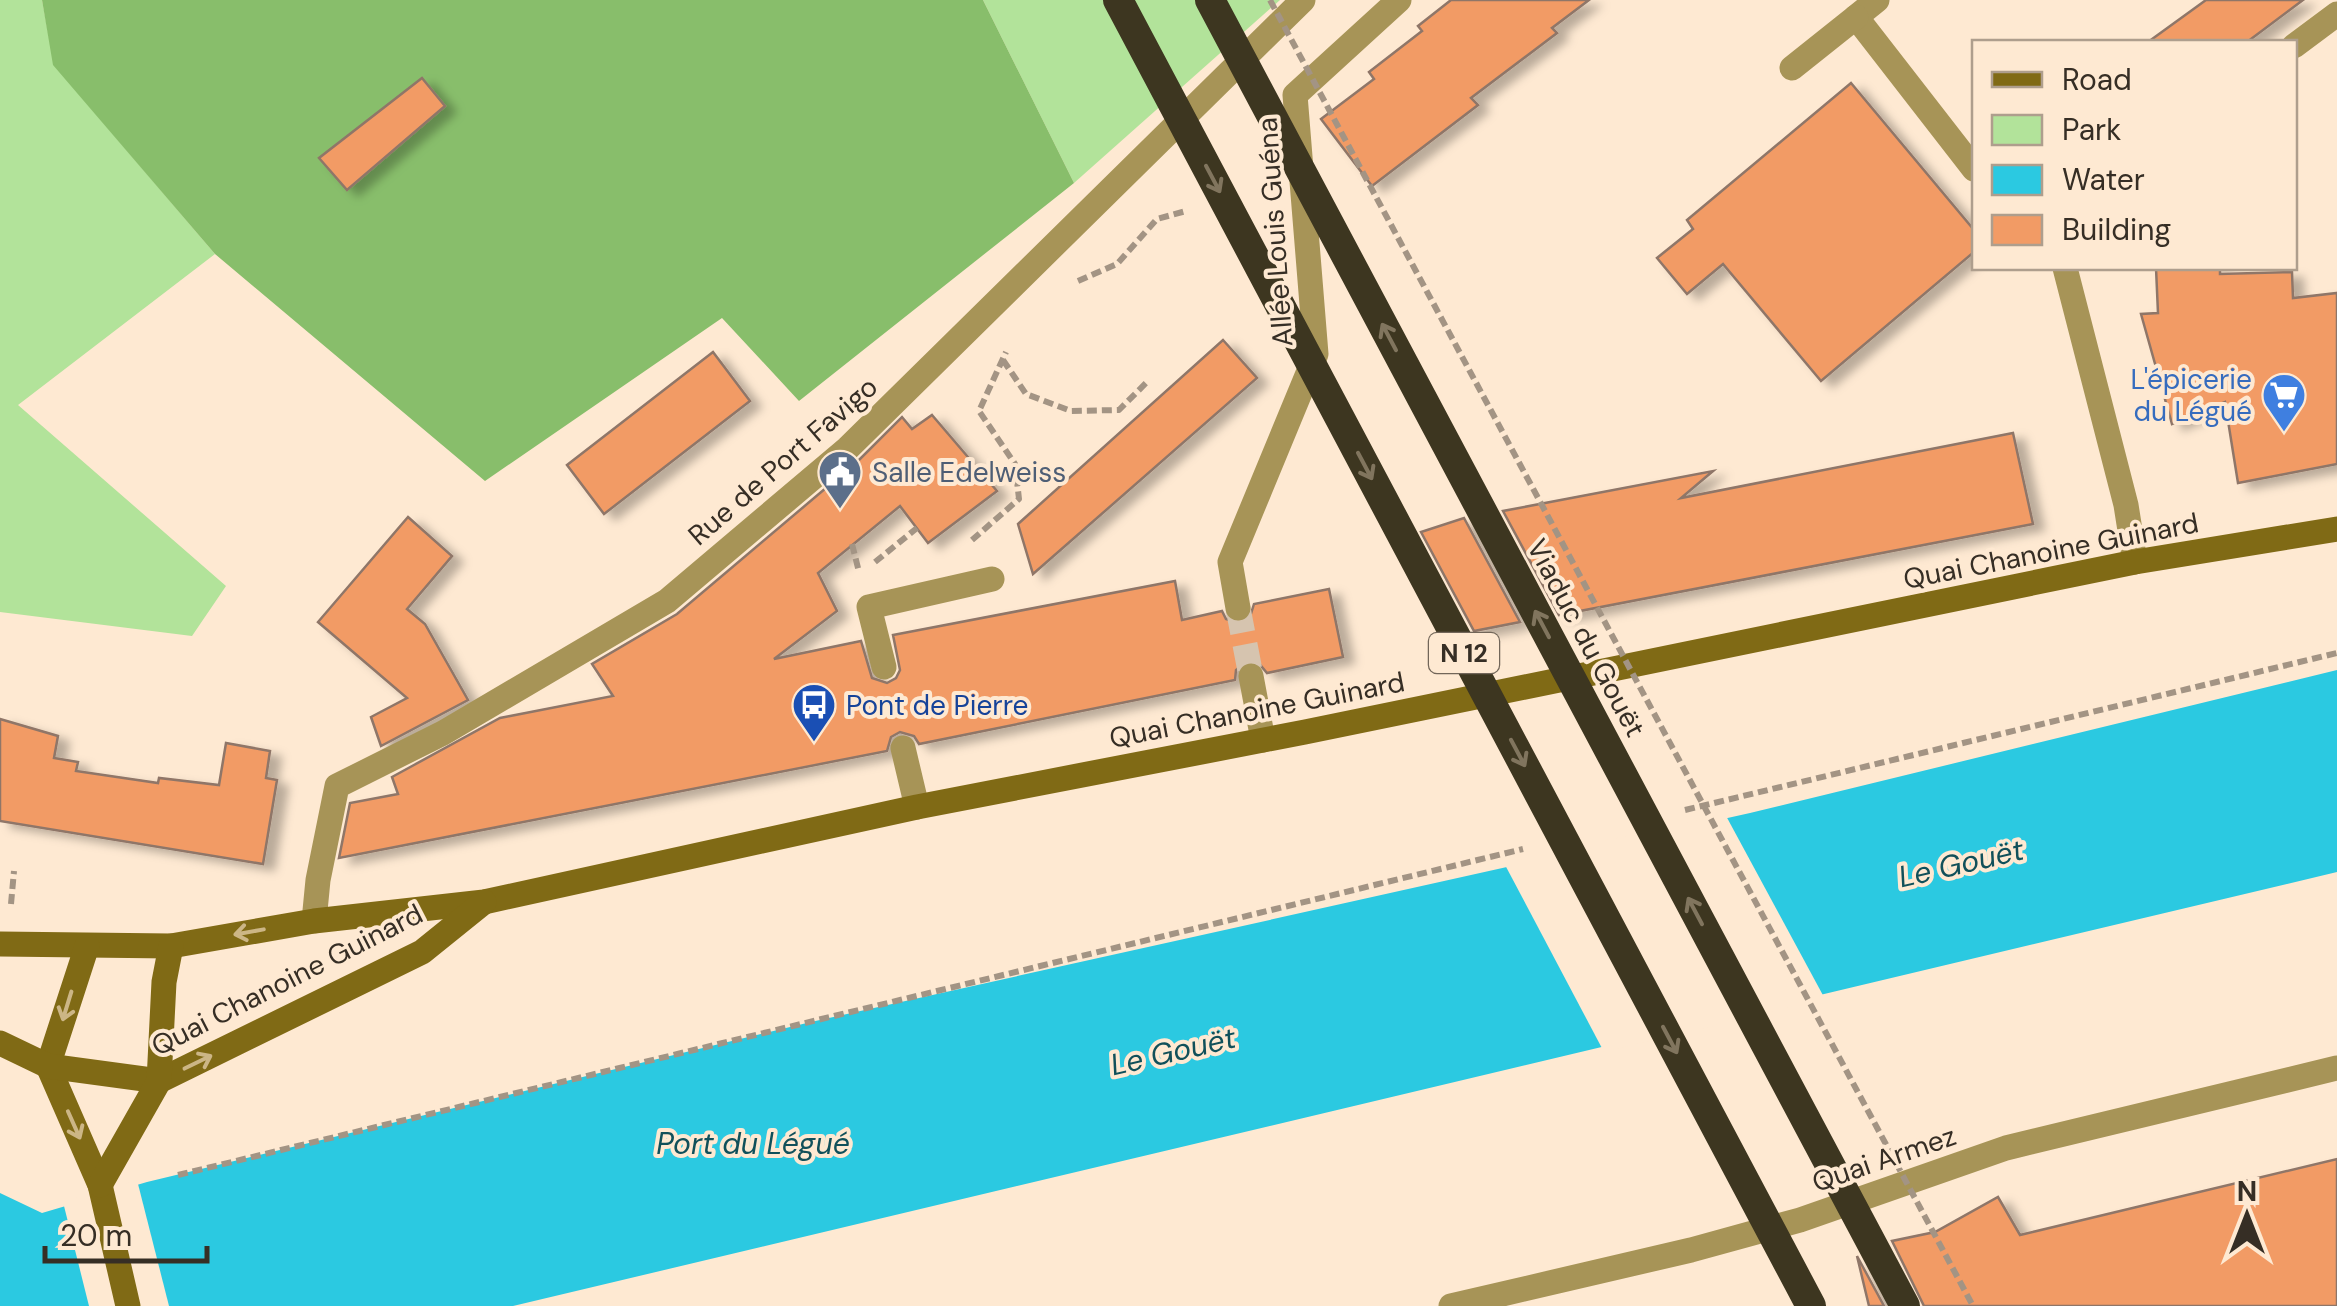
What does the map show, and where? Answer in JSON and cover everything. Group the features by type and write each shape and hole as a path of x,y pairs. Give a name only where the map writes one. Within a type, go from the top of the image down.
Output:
{"highway":[{"name":"N 12","path":"1118,0 1811,1306"},
{"name":"Viaduc du Gouët","path":"1210,0 1905,1306"}],"street":[{"name":"Rue de Port Favigo","path":"314,921 336,786 443,732 667,601 848,448 1303,0"},
{"name":"Allée Louis Guéna","path":"1238,608 1230,562 1316,354 1295,94 1399,0"},
{"path":"1792,68 1877,0"},
{"path":"2297,44 2337,14"},
{"path":"1856,17 1972,166"},
{"path":"2066,270 2126,504 2135,562"},
{"name":"Quai Chanoine Guinard","path":"0,944 171,946 314,921 484,902 917,807 2135,562 2265,544 2337,529"},
{"path":"884,668 869,607 992,579"},
{"path":"1251,676 1263,740"},
{"path":"903,748 917,807"},
{"name":"Quai Chanoine Guinard","path":"0,1043 48,1066 159,1081 422,952 484,902"},
{"path":"86,946 48,1066 100,1185 128,1306"},
{"path":"100,1185 159,1081 164,982 171,946"},
{"name":"Quai Armez","path":"1452,1306 1800,1220 2006,1148 2337,1068"}],"path":[{"path":"1270,0 1973,1306"},
{"path":"1066,286 1117,264 1157,218 1190,210"},
{"path":"961,550 1019,499 1015,464 978,411 1009,344"},
{"path":"1002,359 1026,394 1071,411 1119,410 1146,383"},
{"path":"860,575 917,528"},
{"path":"1681,811 2337,653"},
{"path":"178,1175 1530,848"},
{"path":"10,907 14,871"}],"green space":[{"path":"0,0 42,0 54,65 215,254 18,405 226,586 192,636 0,612"},
{"path":"42,0 983,0 1074,183 799,401 722,318 485,481 215,254 53,65"},
{"path":"983,0 1280,0 1074,183"}],"water":[{"name":"Port du Légué","path":"2337,670 2337,872 513,1306 0,1306 0,1193 42,1213 147,1182 811,1022 1750,813"}],"pier":[{"path":"1725,814 1825,999 1604,1052 1504,863"},
{"path":"137,1180 169,1306 89,1306 63,1202"}],"building":[{"path":"1451,0 1589,0 1552,28 1557,33 1471,98 1478,105 1372,186 1321,119 1374,79 1369,72 1422,31 1418,26"},
{"path":"2206,0 2303,0 2250,40 2151,40"},
{"path":"422,78 445,106 347,190 319,158"},
{"path":"1851,83 1972,228 1972,254 1821,381 1723,264 1687,294 1657,258 1693,229 1687,220"},
{"path":"2156,270 2220,270 2220,274 2292,272 2293,298 2337,293 2337,464 2238,483 2225,402 2172,424 2141,314 2158,313"},
{"path":"1223,340 1257,378 1033,574 1018,524"},
{"path":"713,352 750,401 604,514 567,465"},
{"path":"932,415 997,491 928,543 900,506 818,573 837,611 774,659 861,641 872,678 887,683 900,670 893,635 1175,581 1182,620 1222,611 1226,619 1240,624 1249,620 1254,604 1329,589 1343,657 1267,673 1257,661 1247,660 1236,670 1235,680 919,744 914,736 900,732 891,737 887,751 339,858 350,803 398,794 392,777 500,718 613,696 592,664 677,614 859,460 902,417 912,429"},
{"path":"2013,433 2033,524 1559,615 1503,511 1713,471 1681,498"},
{"path":"408,517 452,556 407,609 425,624 468,700 381,746 371,717 407,698 318,622"},
{"path":"1464,518 1520,622 1474,631 1421,532"},
{"path":"0,719 58,736 54,758 78,762 76,771 158,783 159,778 219,785 226,743 270,751 266,778 277,780 263,864 0,821"},
{"path":"2337,1159 2337,1306 1924,1306 1892,1241 1935,1232 1998,1197 2020,1235"},
{"path":"1857,1256 1884,1306 1869,1306"}],"tunnel":[{"path":"1238,608 1251,676"}],"place":[{"name":"L'épicerie du Légué","path":"2284,433"},
{"name":"Salle Edelweiss","path":"840,510"},
{"name":"Pont de Pierre","path":"814,743"}],"water label":[{"name":"Le Gouët","path":"1961,863"},
{"name":"Le Gouët","path":"1173,1051"}]}
